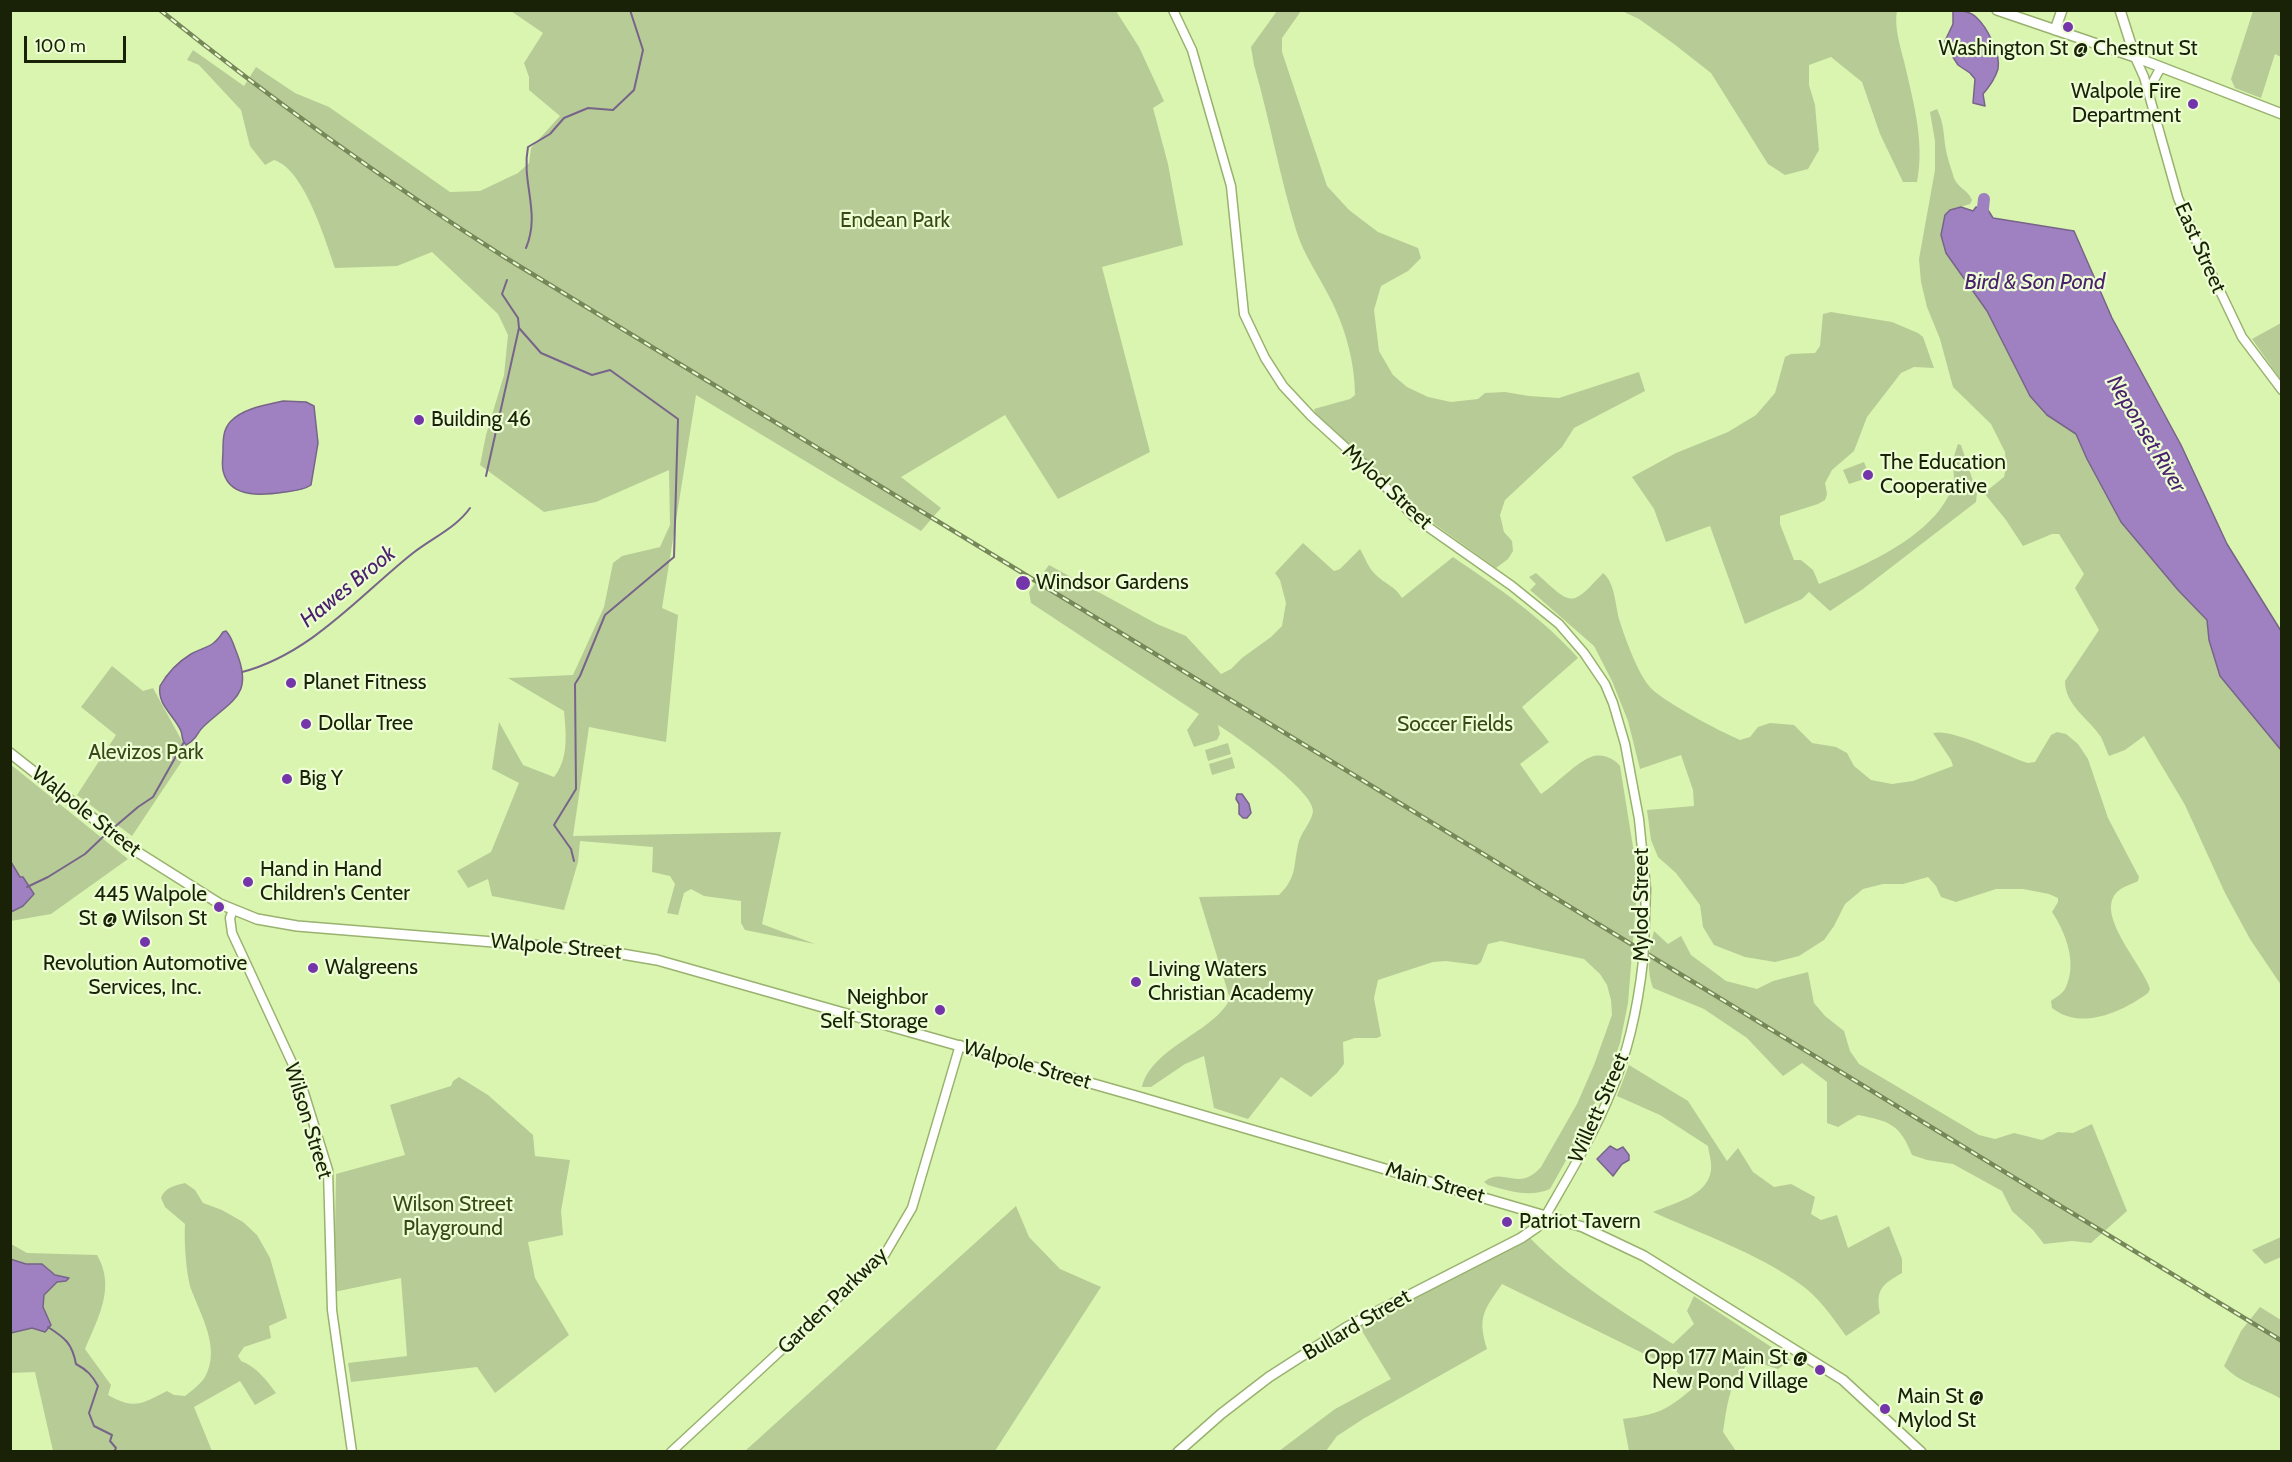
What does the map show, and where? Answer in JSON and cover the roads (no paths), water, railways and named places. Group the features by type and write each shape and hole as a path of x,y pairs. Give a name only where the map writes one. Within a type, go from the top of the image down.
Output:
{"main road":[{"path":"1997,10 2135,57 2282,114"},
{"path":"2055,30 2062,10"},
{"path":"2120,10 2135,57"},
{"name":"Walpole Street","path":"10,753 123,842 150,860 233,910 268,922 630,954 692,968 1136,1096"},
{"name":"Main Street","path":"1136,1096 1546,1215 1600,1234 1644,1256 1821,1366 1854,1389 1921,1452"},
{"name":"Bullard Street","path":"1178,1452 1221,1414 1269,1377 1347,1327 1521,1238 1537,1227 1546,1215"}],"street":[{"name":"Mylod Street","path":"1173,10 1195,61 1231,186 1244,314 1261,350 1283,386 1311,416 1367,467 1414,517 1512,586 1559,624 1584,653 1605,684 1622,734 1640,819 1646,880 1644,946 1639,995"},
{"name":"East Street","path":"2135,57 2148,91 2175,189 2201,252 2242,337 2282,390"},
{"path":"2148,91 2161,67"},
{"name":"Wilson Street","path":"233,910 230,918 232,933 300,1080 328,1170 332,1310 352,1452"},
{"name":"Willett Street","path":"1546,1215 1611,1092 1630,1037 1639,995"},
{"name":"Garden Parkway","path":"672,1452 865,1275 890,1248 914,1202 960,1045"}],"water":[{"path":"1953,11 1966,12 1976,17 1989,34 1995,49 1998,69 1983,94 1985,106 1973,103 1975,79 1958,65 1944,43 1953,24"},
{"name":"Bird & Son Pond","path":"1961,207 1973,211 1976,207 1988,210 1993,218 2074,231 2112,318 2181,445 2227,544 2281,631 2281,750 2220,676 2209,640 2207,620 2178,590 2121,522 2076,434 2047,415 2030,396 1987,311 1946,253 1941,235 1945,215 1950,210"},
{"path":"283,401 306,402 314,406 318,443 311,485 299,490 268,494 250,494 234,488 228,482 223,468 223,439 226,428 242,413"},
{"path":"226,631 241,666 243,677 241,687 232,702 186,745 178,725 163,704 160,686 182,660 212,644"},
{"path":"1237,794 1242,794 1249,804 1251,813 1247,818 1239,814"},
{"path":"11,862 34,894 23,906 11,912"},
{"path":"1610,1146 1617,1150 1623,1147 1629,1155 1629,1160 1622,1164 1613,1176 1597,1159"},
{"path":"10,1259 26,1264 42,1264 55,1275 69,1278 66,1281 57,1282 44,1295 43,1307 51,1325 45,1332 32,1328 11,1333"}],"waterway":[{"name":"Hawes Brook","path":"526,248 532,222 527,173 528,147 550,134 564,118 588,108 613,110 634,90 643,50 630,10"},
{"name":"Neponset River","path":"1981,225 1984,199"},
{"name":"Hawes Brook","path":"486,476 519,328 518,318 502,294 507,280"},
{"path":"519,328 541,353 592,375 610,370 678,419 674,557 605,615 575,684 576,789 554,825 571,849 574,861"},
{"name":"Hawes Brook","path":"242,672 290,652 312,638 334,622 413,553 458,521 470,508"},
{"name":"Hawes Brook","path":"111,830 153,797 184,742"},
{"name":"Hawes Brook","path":"27,887 85,854 106,834"},
{"path":"48,1327 67,1342 76,1364 89,1373 98,1386 89,1413 94,1426 112,1435 110,1441 116,1448 114,1452"}],"railway":[{"path":"160,10 330,139 417,200 506,258 2282,1341"}],"place":[{"name":"Washington St @ Chestnut St","path":"2068,27"},
{"name":"Walpole Fire Department","path":"2193,104"},
{"name":"Building 46","path":"419,420"},
{"name":"The Education Cooperative","path":"1868,475"},
{"name":"Windsor Gardens","path":"1023,583"},
{"name":"Planet Fitness","path":"291,683"},
{"name":"Dollar Tree","path":"306,724"},
{"name":"Big Y","path":"287,779"},
{"name":"Hand in Hand Children's Center","path":"248,882"},
{"name":"445 Walpole St @ Wilson St","path":"219,907"},
{"name":"Revolution Automotive Services, Inc.","path":"145,942"},
{"name":"Walgreens","path":"313,968"},
{"name":"Living Waters Christian Academy","path":"1136,982"},
{"name":"Neighbor Self Storage","path":"940,1010"},
{"name":"Patriot Tavern","path":"1507,1222"},
{"name":"Opp 177 Main St @ New Pond Village","path":"1820,1370"},
{"name":"Main St @ Mylod St","path":"1885,1409"}],"park label":[{"name":"Endean Park","path":"895,221"},
{"name":"Soccer Fields","path":"1455,725"},
{"name":"Alevizos Park","path":"146,753"},
{"name":"Wilson Street Playground","path":"453,1217"}]}
